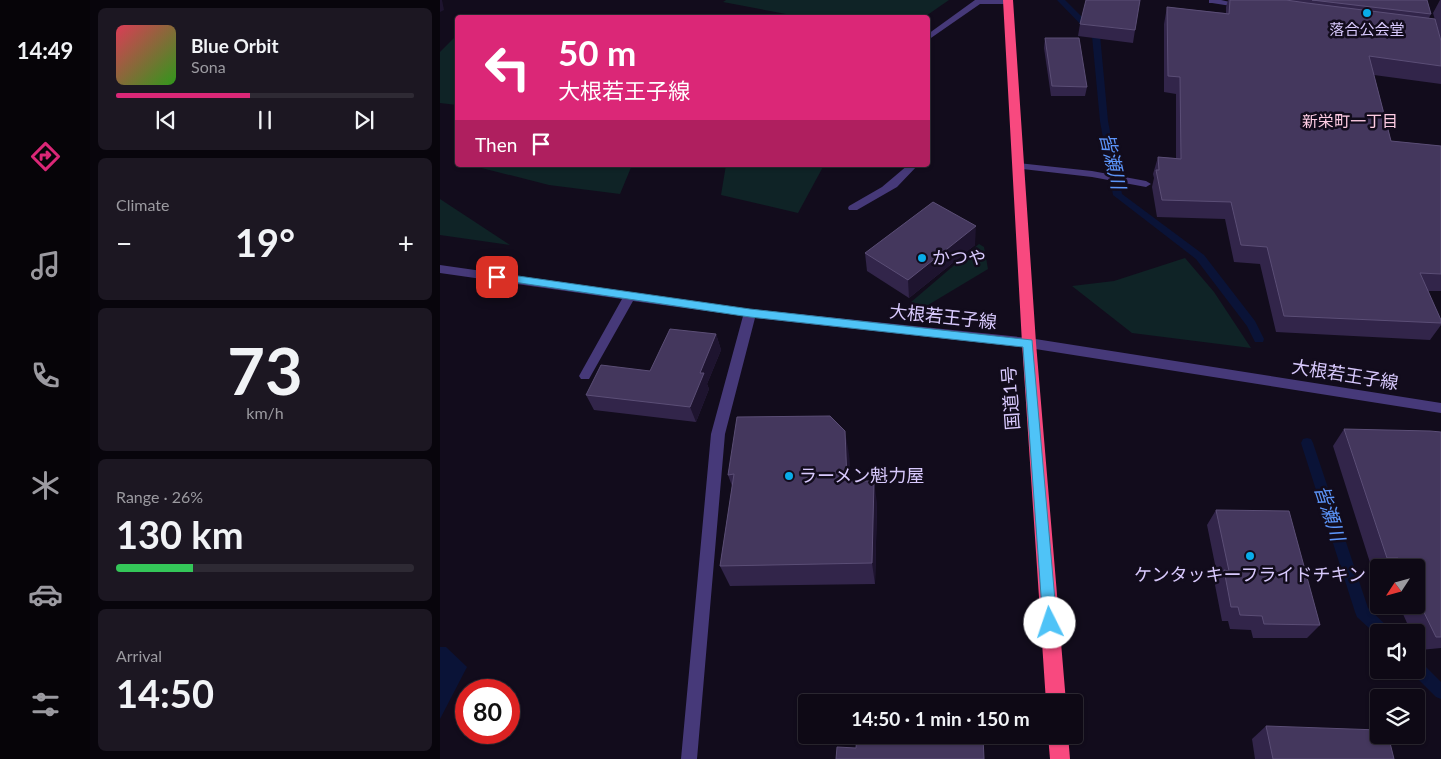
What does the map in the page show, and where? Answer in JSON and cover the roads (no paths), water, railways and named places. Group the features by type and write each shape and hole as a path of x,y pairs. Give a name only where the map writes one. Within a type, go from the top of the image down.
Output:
{"highway":[{"name":"国道1号","path":"1008,1 1028,343 1055,694"},
{"path":"1059,744 1060,759"}],"street":[{"path":"930,37 978,2 1008,1"},
{"path":"1212,1 1251,8"},
{"path":"1018,166 1092,174 1146,184"},
{"path":"854,208 882,193 905,177 912,167"},
{"name":"大根若王子線","path":"440,269 750,313 1028,343 1441,408"},
{"path":"585,376 630,296"},
{"path":"690,759 718,434 750,313"}],"water":[{"path":"440,647 446,647 467,667 461,679 455,679 455,690 440,719"}],"waterway":[{"name":"皆瀬川","path":"1061,0 1096,35 1104,121 1118,195 1200,257 1251,324 1259,339"},
{"name":"皆瀬川","path":"1307,443 1362,612 1375,624"},
{"name":"皆瀬川","path":"1425,676 1441,692"}],"place":[{"name":"落合公会堂","path":"1367,13"},
{"name":"かつや","path":"922,258"},
{"name":"ラーメン魁力屋","path":"789,476"},
{"name":"ケンタッキーフライドチキン","path":"1250,556"}],"district":[{"name":"新栄町一丁目","path":"1350,121"}]}
